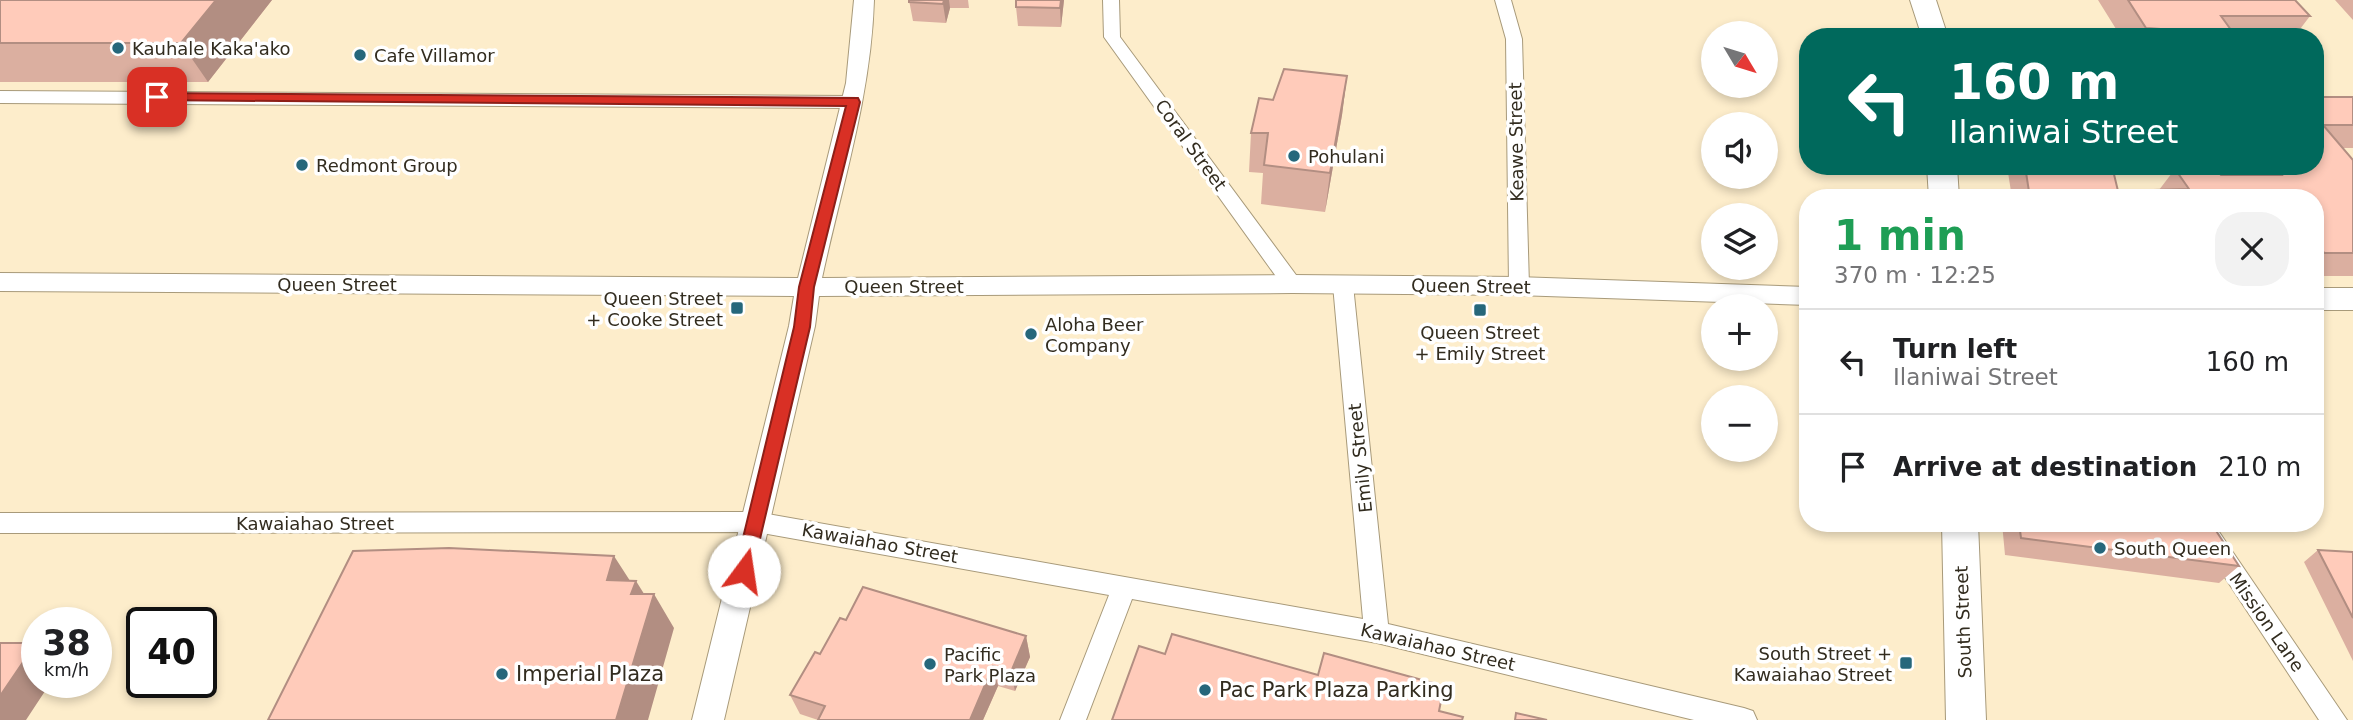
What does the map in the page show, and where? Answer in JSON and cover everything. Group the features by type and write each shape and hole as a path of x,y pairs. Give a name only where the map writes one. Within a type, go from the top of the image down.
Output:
{"main road":[{"path":"1923,0 1932,28"},
{"path":"2324,299 2353,299"},
{"name":"South Street","path":"1960,532 1966,720"}],"street":[{"path":"708,720 802,327 807,287 853,102 864,38 864,0"},
{"name":"Coral Street","path":"1111,0 1112,37 1292,284"},
{"name":"Keawe Street","path":"1503,0 1514,39 1519,286"},
{"path":"0,97 853,102"},
{"name":"Queen Street","path":"0,282 807,287 1292,284 1519,286 1799,296"},
{"name":"Emily Street","path":"1343,285 1377,632"},
{"name":"Kawaiahao Street","path":"0,523 757,522 1377,632 1744,720"},
{"name":"Mission Lane","path":"2206,532 2334,720"},
{"path":"1073,720 1125,586"}],"building":[{"path":"0,0 216,0 181,43 0,43"},
{"path":"909,0 944,0 943,4"},
{"path":"1016,0 1061,0 1060,8 1016,7"},
{"path":"2128,0 2295,0 2310,16 2221,16 2230,28 2146,28"},
{"path":"1284,69 1347,76 1330,173 1264,165 1268,133 1251,133 1259,98 1273,100"},
{"path":"2324,97 2353,97 2353,125 2324,125"},
{"path":"2324,126 2353,160 2353,253 2324,253 2324,189 2189,189 2179,175 2324,175"},
{"path":"2026,175 2114,175 2118,189 2029,189"},
{"path":"2020,532 2217,532 2239,566 2021,538"},
{"name":"Imperial Plaza","path":"449,548 614,556 607,580 636,581 631,594 654,594 616,720 268,720 353,551"},
{"path":"2318,550 2353,552 2353,618"},
{"name":"Pacific Park Plaza","path":"863,587 1026,636 1011,672 993,666 970,720 818,720 825,706 790,695 815,652 820,654 840,618 846,620"},
{"path":"1172,634 1318,675 1324,653 1444,686 1439,711 1463,717 1462,720 1112,720 1139,646 1165,654"},
{"path":"0,643 21,643 21,665 0,696"},
{"path":"1516,713 1547,720 1515,720"}],"place":[{"name":"Kauhale Kaka'ako","path":"118,48"},
{"name":"Cafe Villamor","path":"360,55"},
{"name":"Pohulani","path":"1294,156"},
{"name":"Redmont Group","path":"302,165"},
{"name":"Queen Street + Cooke Street","path":"737,308"},
{"name":"Queen Street + Emily Street","path":"1480,310"},
{"name":"Aloha Beer Company","path":"1031,334"},
{"name":"South Queen","path":"2100,548"},
{"name":"South Street + Kawaiahao Street","path":"1906,663"},
{"name":"Pacific Park Plaza","path":"930,664"},
{"name":"Imperial Plaza","path":"502,674"},
{"name":"Pac Park Plaza Parking","path":"1205,690"}],"route":[{"path":"157,97 853,102 807,287 802,327 744,571"}]}
